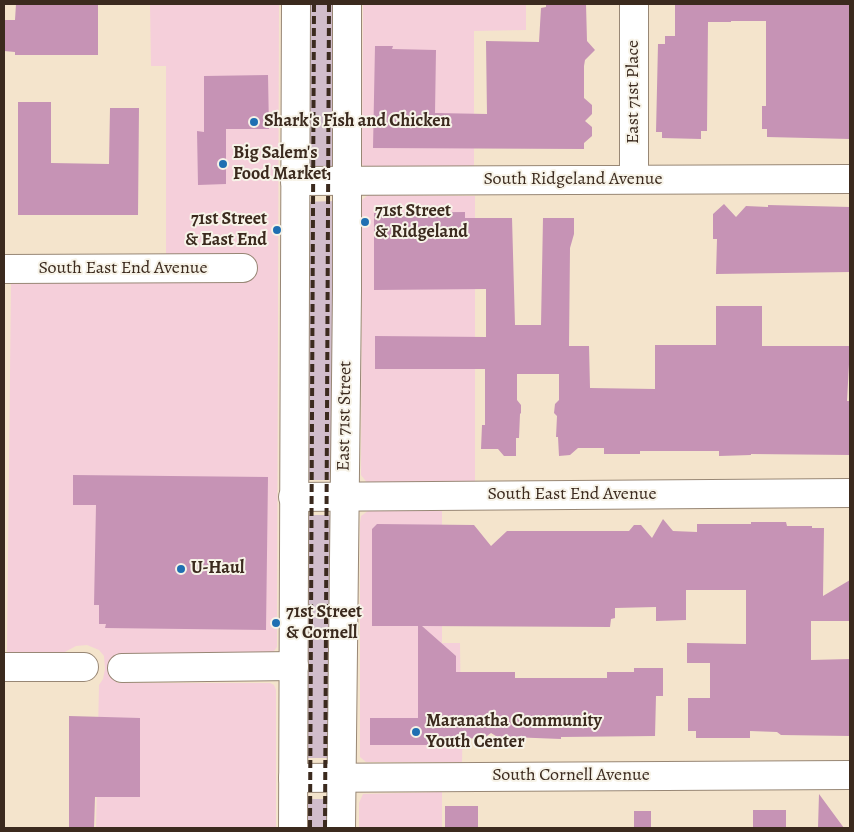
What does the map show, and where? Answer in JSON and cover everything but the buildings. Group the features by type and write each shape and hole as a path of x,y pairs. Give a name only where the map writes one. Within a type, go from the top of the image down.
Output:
{"street":[{"path":"293,828 296,4"},
{"name":"East 71st Street","path":"341,828 347,4"},
{"name":"East 71st Place","path":"634,4 634,180"},
{"name":"South Ridgeland Avenue","path":"295,181 850,180"},
{"name":"South East End Avenue","path":"4,269 243,268"},
{"name":"South East End Avenue","path":"294,497 850,493"},
{"path":"122,668 294,666"},
{"path":"4,667 84,667"},
{"name":"South Cornell Avenue","path":"293,778 850,775"}],"shaded area":[{"path":"150,4 279,4 277,647 271,653 118,654 117,683 270,683 274,685 276,690 276,828 96,828 99,685 103,679 105,669 104,656 99,650 87,645 76,646 63,653 7,652 11,281 166,282 166,66 151,66"},
{"path":"306,4 335,4 336,166 304,168"},
{"path":"363,4 526,4 526,30 474,31 474,167 365,167 362,164"},
{"path":"368,195 475,196 475,483 368,484 361,475 362,200"},
{"path":"336,201 336,480 303,480 303,202"},
{"path":"368,511 442,511 442,643 460,643 461,718 463,718 462,762 366,762 360,757 360,523 361,516"},
{"path":"301,515 336,515 335,758 301,758"},
{"path":"442,792 442,828 359,828 359,803 363,794"},
{"path":"301,799 333,799 332,828 302,828"}],"railway":[{"path":"310,828 314,4"},
{"path":"325,828 329,4"}],"place":[{"name":"Shark's Fish and Chicken","path":"254,122"},
{"name":"Big Salem's Food Market","path":"223,164"},
{"name":"71st Street & Ridgeland","path":"365,222"},
{"name":"71st Street & East End","path":"277,230"},
{"name":"U-Haul","path":"181,569"},
{"name":"71st Street & Cornell","path":"276,623"},
{"name":"Maranatha Community Youth Center","path":"416,732"}]}
